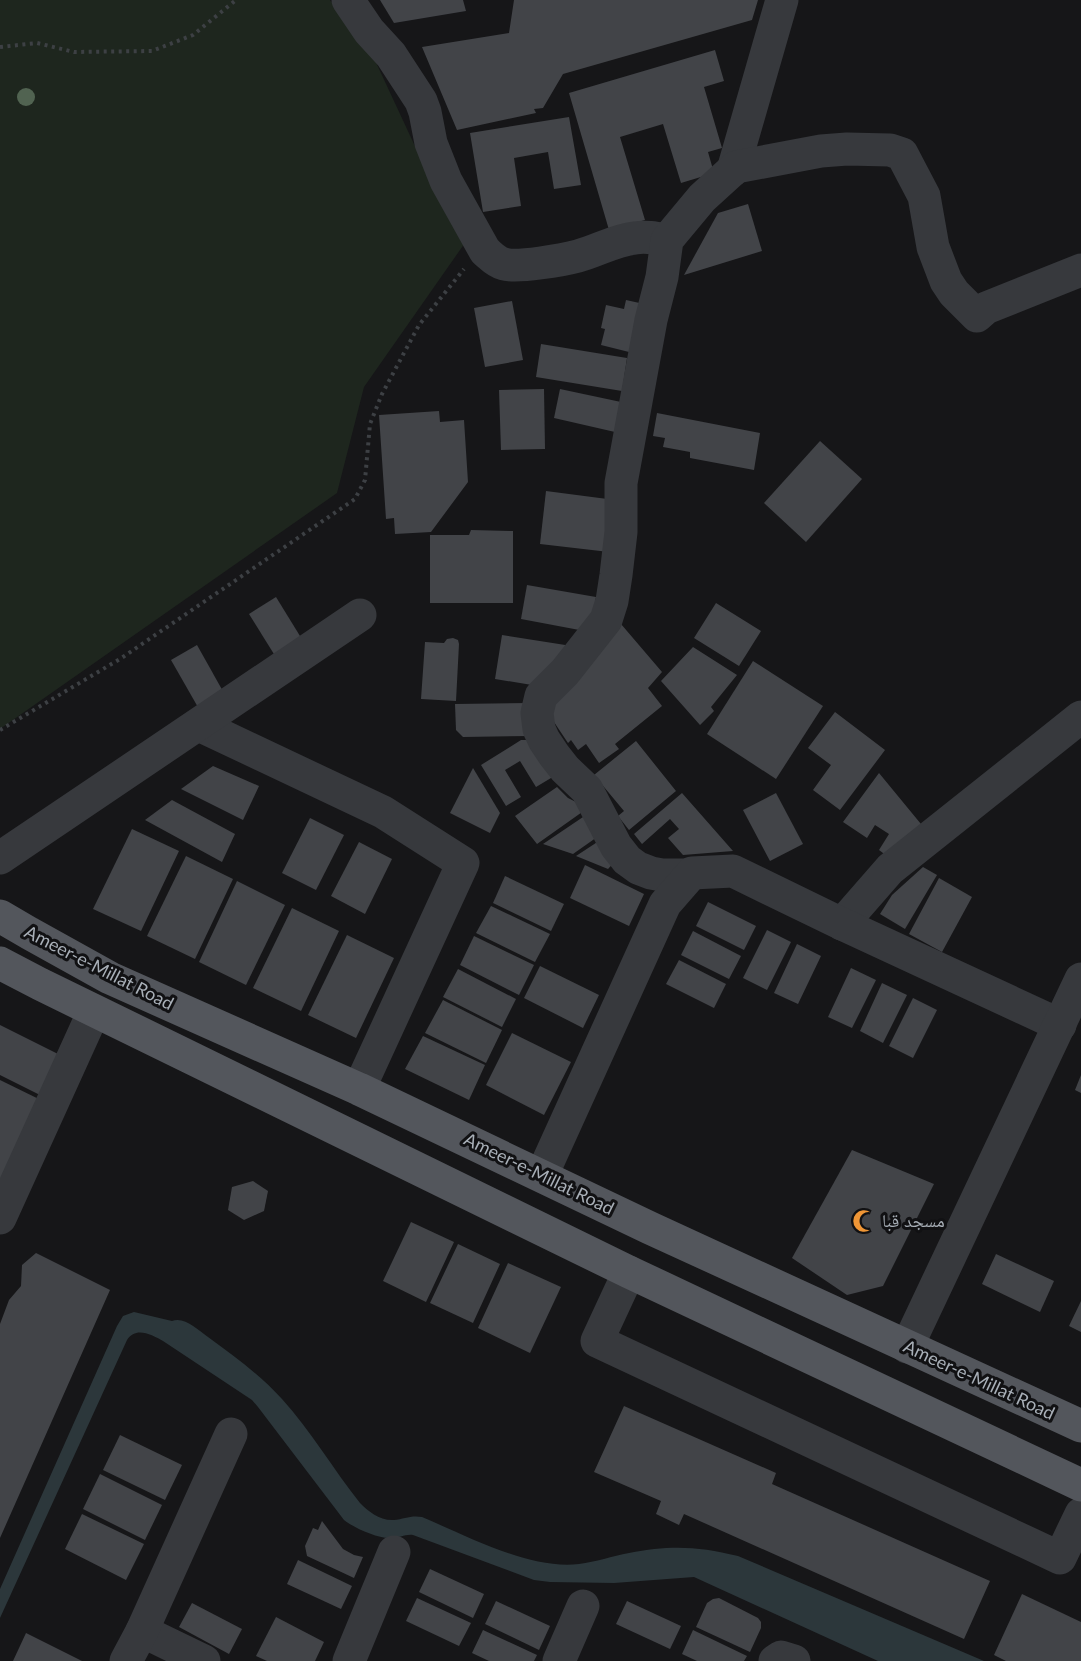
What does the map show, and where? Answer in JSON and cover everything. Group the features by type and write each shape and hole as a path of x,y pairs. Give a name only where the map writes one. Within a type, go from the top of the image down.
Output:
{"main road":[{"name":"Ameer-e-Millat Road","path":"0,916 110,978 358,1089 650,1228 1081,1426"},
{"path":"0,963 629,1272 1081,1485"},
{"path":"94,1011 110,978"},
{"path":"629,1272 650,1228"}],"street":[{"path":"348,0 369,30 391,55 421,102 431,143 446,181 485,251 502,264 513,266 578,256 634,238 652,237 667,240"},
{"path":"733,170 782,0"},
{"path":"691,875 651,873 627,860 616,846 587,790 565,769 544,740 539,729 537,713 541,696 565,672 606,620 612,602 621,532 621,483 651,320 662,277 667,240 702,198 736,166 821,151 890,150 902,154 924,196 933,247 946,281 977,316 986,308 1081,270"},
{"path":"0,858 360,615"},
{"path":"842,924 890,869 1081,717"},
{"path":"199,725 383,812 462,863 358,1089"},
{"path":"542,1175 665,904 692,873 734,871 1060,1025"},
{"path":"907,1347 1081,979"},
{"path":"2,1208 94,1011"},
{"path":"629,1272 597,1341 1060,1558 1081,1514"},
{"path":"126,1661 142,1631 231,1434"},
{"path":"349,1661 394,1552"},
{"path":"559,1661 583,1606"},
{"path":"142,1631 204,1661"},
{"path":"775,1661 781,1657 794,1661"}],"path":[{"path":"0,47 37,44 74,52 152,51 193,35 236,0"},
{"path":"0,730 120,658 355,499 365,480 370,424 390,378 419,325 463,271 485,251"}],"shaded area":[{"path":"0,0 330,0 373,56 434,187 467,240 364,387 337,493 0,729"},
{"path":"134,1312 186,1322 256,1374 293,1411 360,1503 379,1517 394,1520 422,1517 499,1550 540,1562 579,1564 629,1553 671,1548 710,1550 738,1556 984,1661 878,1661 694,1577 614,1583 534,1580 413,1535 389,1538 366,1532 344,1520 252,1400 163,1341 144,1333 135,1333 127,1340 0,1618 0,1589 117,1326 123,1316"}],"building":[{"path":"380,0 463,0 466,11 394,23"},
{"path":"514,0 758,0 752,20 563,74 543,108 534,109 536,113 457,130 422,47 509,33"},
{"path":"715,50 724,81 704,87 722,148 708,152 714,173 681,183 663,124 620,137 645,220 609,230 569,93"},
{"path":"569,117 581,185 554,189 548,152 514,158 521,206 483,212 470,133"},
{"path":"748,204 762,251 684,275 718,213"},
{"path":"626,300 644,304 633,353 601,345 605,329 601,328 606,305 624,309"},
{"path":"512,301 523,360 485,367 474,308"},
{"path":"541,344 627,358 622,391 536,377"},
{"path":"544,389 545,449 501,450 499,390"},
{"path":"560,389 621,402 615,432 554,418"},
{"path":"439,411 440,422 464,420 468,482 431,532 395,534 394,518 386,519 379,415"},
{"path":"657,413 760,433 754,470 690,458 690,452 663,447 665,438 653,436"},
{"path":"820,441 862,479 806,542 764,503"},
{"path":"546,491 615,500 609,552 540,544"},
{"path":"471,530 513,531 513,603 430,603 430,535 469,535"},
{"path":"527,585 596,597 590,632 521,619"},
{"path":"276,597 308,649 282,667 249,614"},
{"path":"716,603 761,631 739,666 694,638"},
{"path":"621,624 662,672 648,688 662,706 615,744 619,749 599,763 586,744 578,750 571,740 568,743 546,710"},
{"path":"502,635 578,647 544,687 495,679"},
{"path":"447,639 458,640 459,644 456,701 421,699 425,642 444,643"},
{"path":"197,645 229,702 203,716 171,660"},
{"path":"693,647 737,675 711,707 714,711 700,725 661,681"},
{"path":"753,661 823,706 776,779 707,734"},
{"path":"529,703 530,736 463,737 456,730 455,704"},
{"path":"835,712 885,750 840,810 813,790 831,765 808,748"},
{"path":"521,740 531,740 556,775 536,787 520,761 505,770 521,797 506,806 481,765"},
{"path":"636,741 676,791 629,830 618,816 624,811 594,775"},
{"path":"213,766 259,786 243,820 181,789"},
{"path":"473,768 500,813 490,833 450,813"},
{"path":"879,773 930,835 899,865 879,850 889,834 875,825 867,838 843,822"},
{"path":"557,787 585,810 537,844 515,816"},
{"path":"682,793 733,851 683,855 668,838 679,829 670,819 642,844 634,834"},
{"path":"776,793 803,844 770,861 743,810"},
{"path":"172,800 235,834 222,862 145,820"},
{"path":"586,815 600,835 573,854 543,844"},
{"path":"310,818 344,835 316,890 282,873"},
{"path":"132,829 179,851 141,931 93,909"},
{"path":"605,837 619,857 608,869 576,856"},
{"path":"359,842 392,859 365,914 331,896"},
{"path":"186,856 233,879 195,959 147,936"},
{"path":"585,865 644,894 629,926 570,898"},
{"path":"923,867 937,875 905,929 880,914 892,895"},
{"path":"505,876 564,904 551,931 493,903"},
{"path":"939,878 972,897 942,952 909,934"},
{"path":"237,881 285,905 246,985 199,962"},
{"path":"708,902 756,926 744,950 696,926"},
{"path":"491,906 550,934 535,962 476,933"},
{"path":"292,908 339,931 301,1011 253,988"},
{"path":"767,930 791,942 767,990 743,978"},
{"path":"693,931 741,956 729,979 681,955"},
{"path":"347,935 394,958 356,1038 308,1015"},
{"path":"474,936 534,965 519,995 460,965"},
{"path":"797,944 821,956 798,1004 774,993"},
{"path":"679,960 726,984 714,1008 666,984"},
{"path":"540,966 599,995 583,1028 524,998"},
{"path":"851,968 876,980 852,1028 828,1017"},
{"path":"458,969 516,999 502,1027 443,997"},
{"path":"882,983 907,995 883,1043 860,1031"},
{"path":"913,998 937,1010 913,1058 889,1046"},
{"path":"443,1000 502,1030 486,1063 425,1033"},
{"path":"0,1025 70,1060 50,1100 0,1075"},
{"path":"512,1033 571,1062 544,1115 486,1085"},
{"path":"423,1036 485,1065 469,1100 405,1069"},
{"path":"1081,1075 1081,1093 1075,1090"},
{"path":"0,1080 51,1105 0,1180"},
{"name":"مسجد قبا","path":"852,1150 934,1184 883,1286 847,1295 792,1258"},
{"path":"253,1181 268,1191 264,1211 244,1220 228,1210 232,1187"},
{"path":"411,1222 454,1242 426,1302 383,1281"},
{"path":"458,1244 500,1264 473,1323 430,1303"},
{"path":"36,1253 110,1290 0,1538 0,1324 9,1300 21,1286 22,1265"},
{"path":"996,1254 1054,1281 1040,1312 982,1284"},
{"path":"508,1263 561,1287 530,1353 478,1328"},
{"path":"1081,1301 1081,1332 1069,1326"},
{"path":"624,1406 776,1473 772,1484 990,1581 964,1639 684,1514 679,1525 656,1514 661,1501 594,1472"},
{"path":"120,1435 182,1465 165,1500 103,1470"},
{"path":"100,1474 162,1505 145,1540 83,1509"},
{"path":"82,1514 144,1544 126,1580 65,1549"},
{"path":"322,1521 343,1549 363,1557 354,1578 307,1556 305,1546 313,1528 318,1530"},
{"path":"298,1560 352,1586 341,1609 287,1584"},
{"path":"430,1569 484,1594 473,1618 419,1592"},
{"path":"1022,1594 1081,1622 1081,1661 1006,1661 994,1655"},
{"path":"417,1598 471,1623 459,1646 406,1621"},
{"path":"719,1598 758,1618 761,1622 761,1628 750,1652 696,1627 707,1603"},
{"path":"496,1601 550,1626 539,1650 485,1624"},
{"path":"627,1601 681,1626 670,1649 616,1624"},
{"path":"192,1603 242,1629 229,1654 179,1627"},
{"path":"276,1617 324,1642 315,1661 267,1661 256,1656"},
{"path":"483,1630 537,1655 534,1661 489,1661 472,1653"},
{"path":"693,1630 747,1656 744,1661 697,1661 682,1654"},
{"path":"26,1633 82,1661 13,1661"}],"place":[{"name":"مسجد قبا","path":"864,1221"}]}
